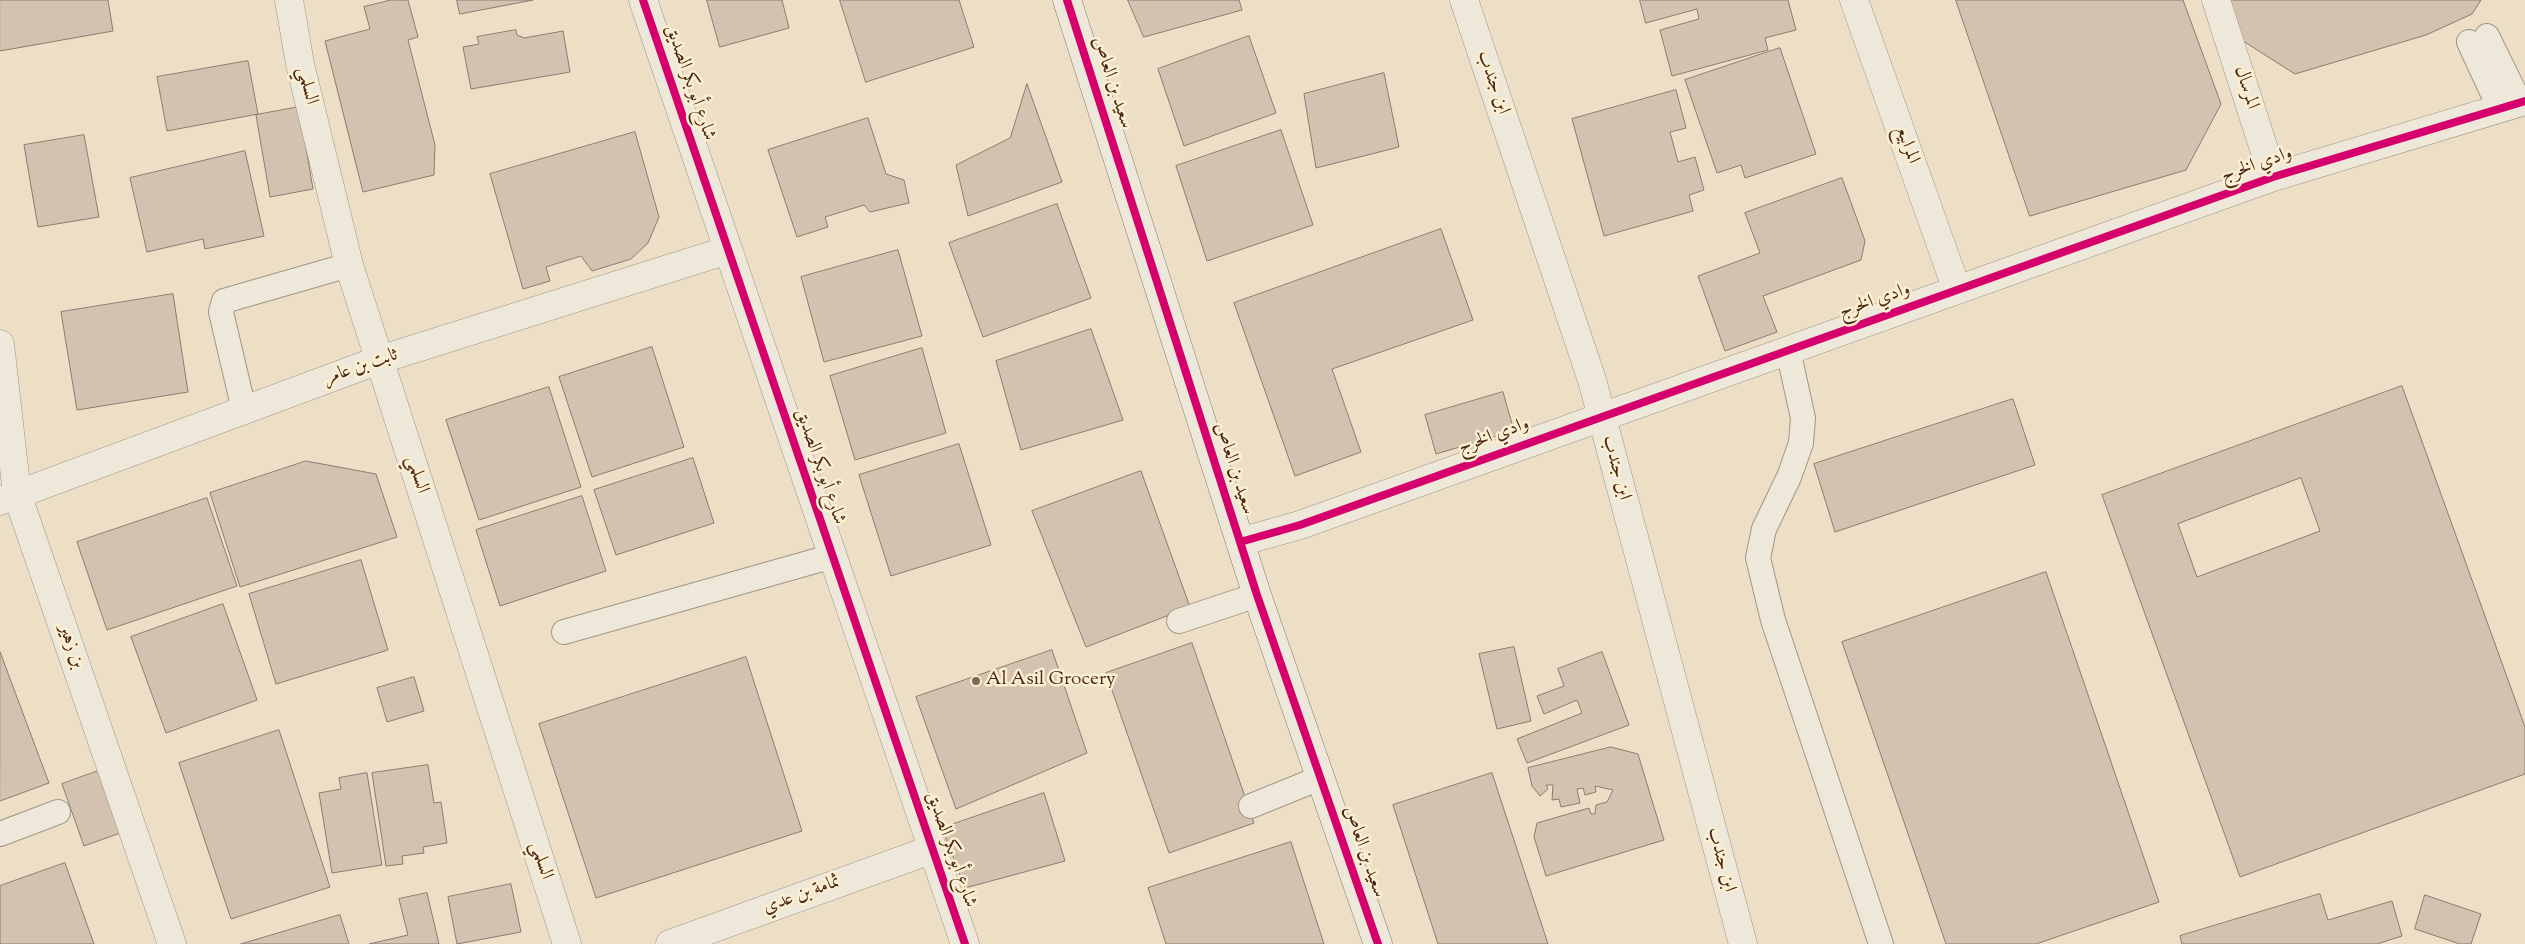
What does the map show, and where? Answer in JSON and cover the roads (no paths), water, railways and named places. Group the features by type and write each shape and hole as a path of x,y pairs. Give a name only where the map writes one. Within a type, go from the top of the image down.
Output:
{"street":[{"name":"السلمي","path":"289,0 300,64 348,265 566,944"},
{"name":"شارع أبو بكر الصديق","path":"643,0 965,944"},
{"name":"سعيد بن العاص","path":"1067,0 1257,594 1378,944"},
{"name":"ابن جندب","path":"1464,0 1602,415 1742,944"},
{"name":"المرابيع","path":"1854,0 1957,290"},
{"name":"المرسال","path":"2216,0 2273,177"},
{"name":"وادي الخرج","path":"1240,542 1300,525 1602,415 2273,177 2515,104"},
{"name":"ثابت بن عامر","path":"9,497 379,360 728,250"},
{"name":"بن زهير","path":"0,344 9,497 172,944"},
{"name":"ثمامة بن عدي","path":"670,944 933,849"}],"lane":[{"path":"2478,39 2515,104"},
{"path":"244,410 220,312 224,302 348,265"},
{"path":"1788,350 1803,418 1801,443 1789,477 1764,528 1758,558 1773,620 1881,944"},
{"path":"564,632 833,556"},
{"path":"1179,621 1257,594"},
{"path":"1251,806 1320,778"},
{"path":"0,834 58,812"}],"place":[{"name":"Al Asil Grocery","path":"976,681"}]}
